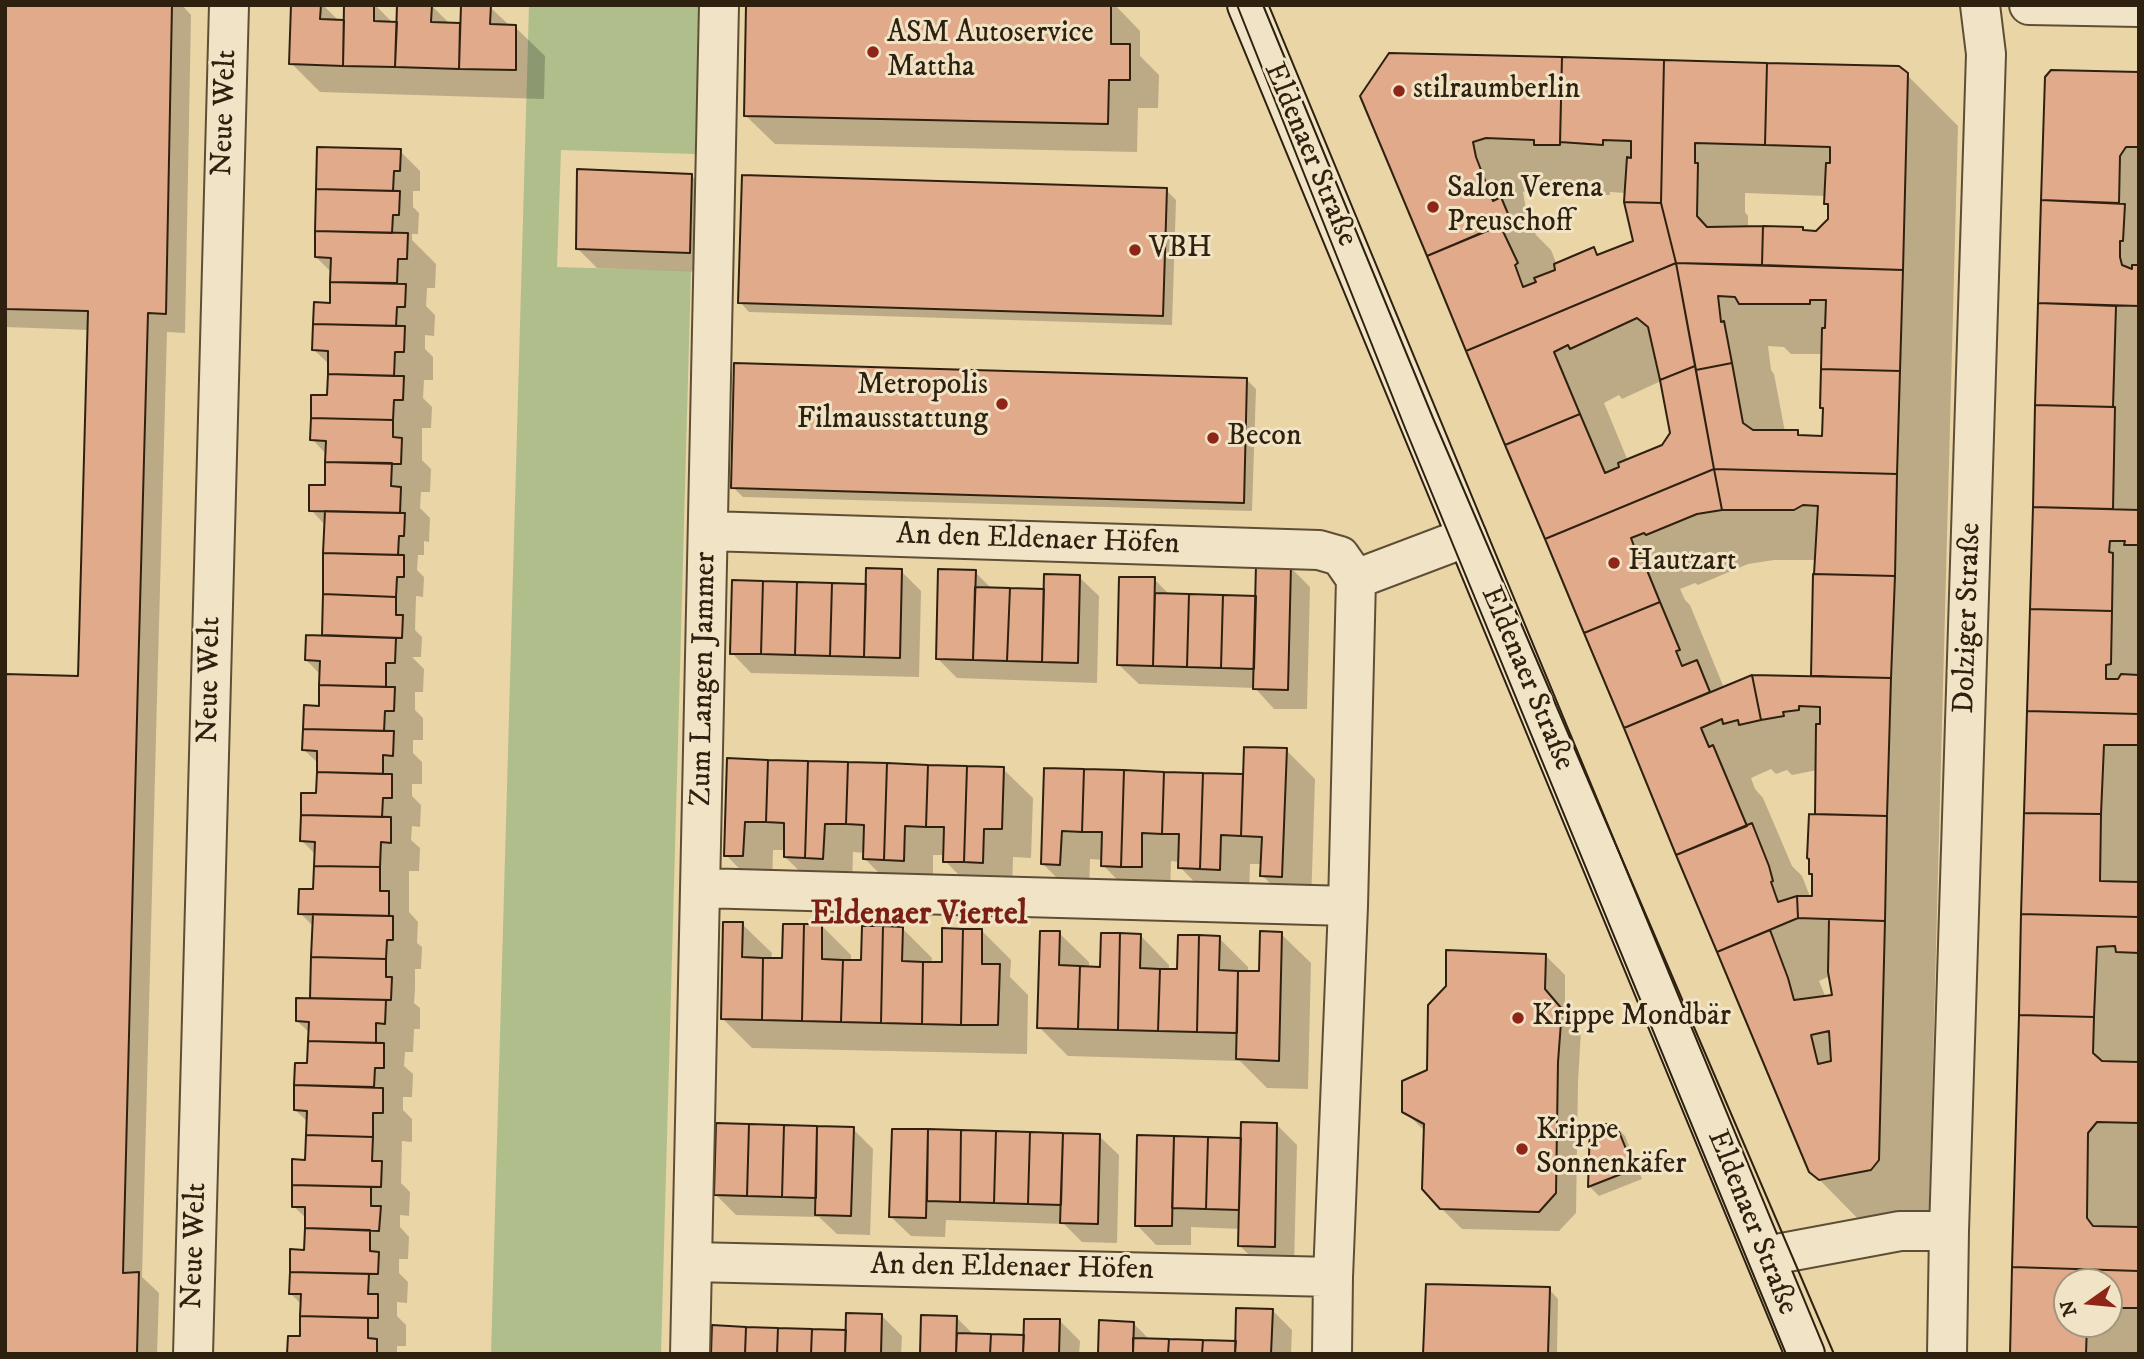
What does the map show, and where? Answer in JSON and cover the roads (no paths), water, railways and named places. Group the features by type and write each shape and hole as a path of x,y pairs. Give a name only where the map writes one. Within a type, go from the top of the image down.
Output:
{"street":[{"name":"Neue Welt","path":"193,1354 229,5"},
{"name":"Zum Langen Jammer","path":"690,1354 719,5"},
{"name":"Dolziger Straße","path":"1947,1354 1986,54 1980,5"},
{"path":"2029,5 2139,7"},
{"name":"Eldenaer Straße","path":"1253,7 1467,537 1805,1354"},
{"name":"An den Eldenaer Höfen","path":"708,531 1319,550 1340,556 1356,579"},
{"path":"1332,1354 1348,906 1356,579 1467,537"},
{"path":"700,888 1348,906"},
{"path":"1766,1256 1900,1231 1949,1231"},
{"name":"An den Eldenaer Höfen","path":"692,1262 1333,1277"}],"tram line":[{"path":"1237,5 1405,428 1786,1354"},
{"path":"1263,5 1433,418 1834,1354"}],"place":[{"name":"ASM Autoservice Mattha","path":"873,52"},
{"name":"stilraumberlin","path":"1399,91"},
{"name":"Salon Verena Preuschoff","path":"1433,207"},
{"name":"VBH","path":"1135,250"},
{"name":"Metropolis Filmausstattung","path":"1002,404"},
{"name":"Becon","path":"1213,438"},
{"name":"Hautzart","path":"1614,563"},
{"name":"Krippe Mondbär","path":"1518,1018"},
{"name":"Krippe Sonnenkäfer","path":"1522,1149"}],"district":[{"name":"Eldenaer Viertel","path":"919,916"}]}
